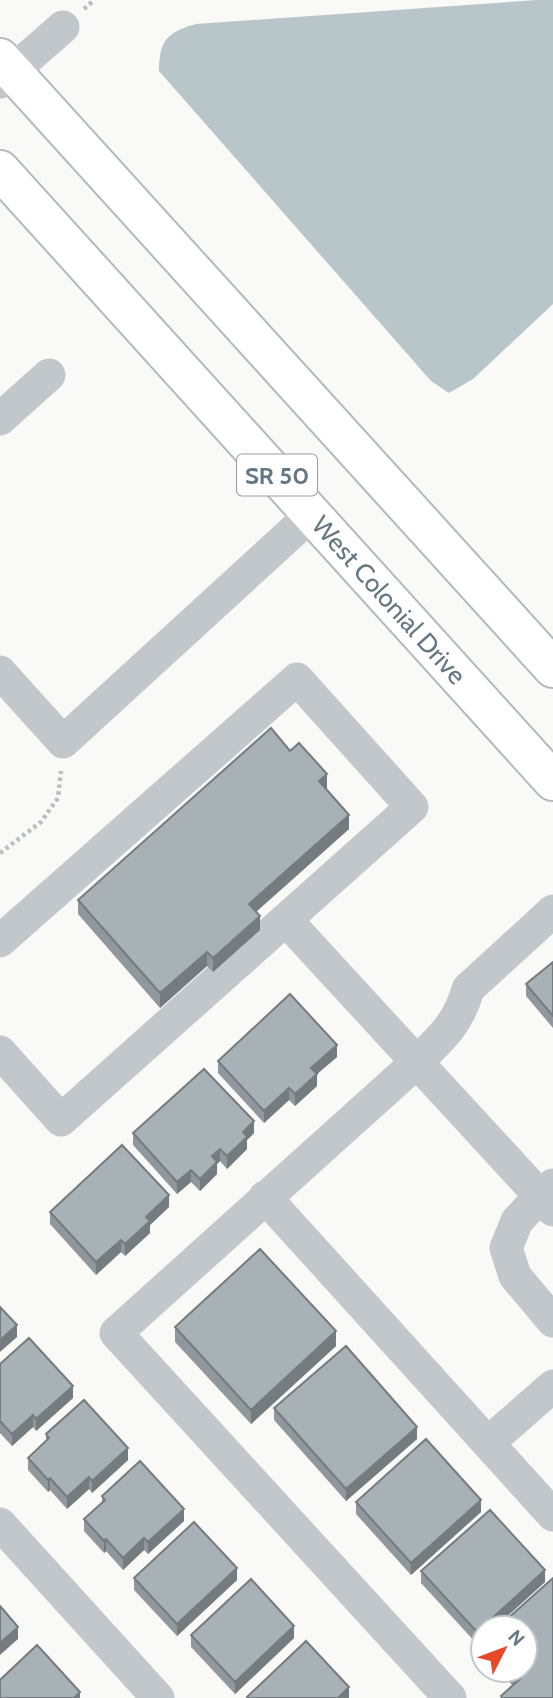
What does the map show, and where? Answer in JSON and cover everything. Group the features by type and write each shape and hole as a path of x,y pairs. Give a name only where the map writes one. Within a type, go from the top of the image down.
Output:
{"highway":[{"name":"SR 50","path":"4,70 553,668"},
{"name":"West Colonial Drive","path":"0,170 553,781"}],"street":[{"path":"4,70 63,27"},
{"path":"0,419 49,375"},
{"path":"0,671 63,742 312,514"},
{"path":"0,941 297,679 412,807 61,1120 0,1052"},
{"path":"450,1698 116,1333 417,1062 454,1025 468,989 553,911"},
{"path":"286,921 417,1062 549,1197 512,1229 506,1248 515,1276 553,1321"},
{"path":"265,1197 553,1515"},
{"path":"488,1443 553,1386"},
{"path":"0,1524 12,1546 158,1698"}],"path":[{"path":"0,853 41,822 58,798 63,742"}],"shaded area":[{"path":"553,0 553,304 473,379 449,393 431,381 159,71 161,52 172,34 196,24"}],"building":[{"path":"271,728 290,751 299,743 327,774 319,781 349,815 249,904 260,916 213,958 207,952 160,993 78,900"},
{"path":"553,962 553,1016 526,984"},
{"path":"290,994 337,1045 311,1068 317,1074 295,1094 289,1088 264,1111 218,1061"},
{"path":"204,1069 254,1121 243,1132 247,1137 227,1156 220,1149 212,1156 217,1162 200,1179 191,1170 177,1182 133,1133"},
{"path":"122,1145 169,1195 146,1217 150,1221 125,1244 121,1240 96,1262 50,1212"},
{"path":"260,1249 336,1331 251,1410 175,1327"},
{"path":"0,1307 17,1325 0,1340"},
{"path":"29,1338 73,1386 36,1419 33,1415 12,1434 0,1421 0,1364"},
{"path":"346,1346 417,1427 346,1489 274,1408"},
{"path":"84,1400 128,1448 92,1481 89,1477 67,1497 28,1458 49,1438 46,1434"},
{"path":"426,1439 481,1500 411,1563 356,1502"},
{"path":"140,1461 184,1509 148,1542 144,1538 123,1558 84,1519 105,1500 102,1496"},
{"path":"490,1510 545,1570 497,1614 469,1614 469,1623 421,1571"},
{"path":"194,1522 237,1568 177,1624 134,1578"},
{"path":"553,1578 553,1698 501,1696 514,1684 539,1684 539,1614 513,1614"},
{"path":"251,1579 294,1626 235,1682 191,1635"},
{"path":"0,1606 18,1627 0,1643"},
{"path":"306,1641 349,1687 338,1698 247,1697"},
{"path":"37,1645 80,1692 74,1698 0,1698 0,1680"}]}
